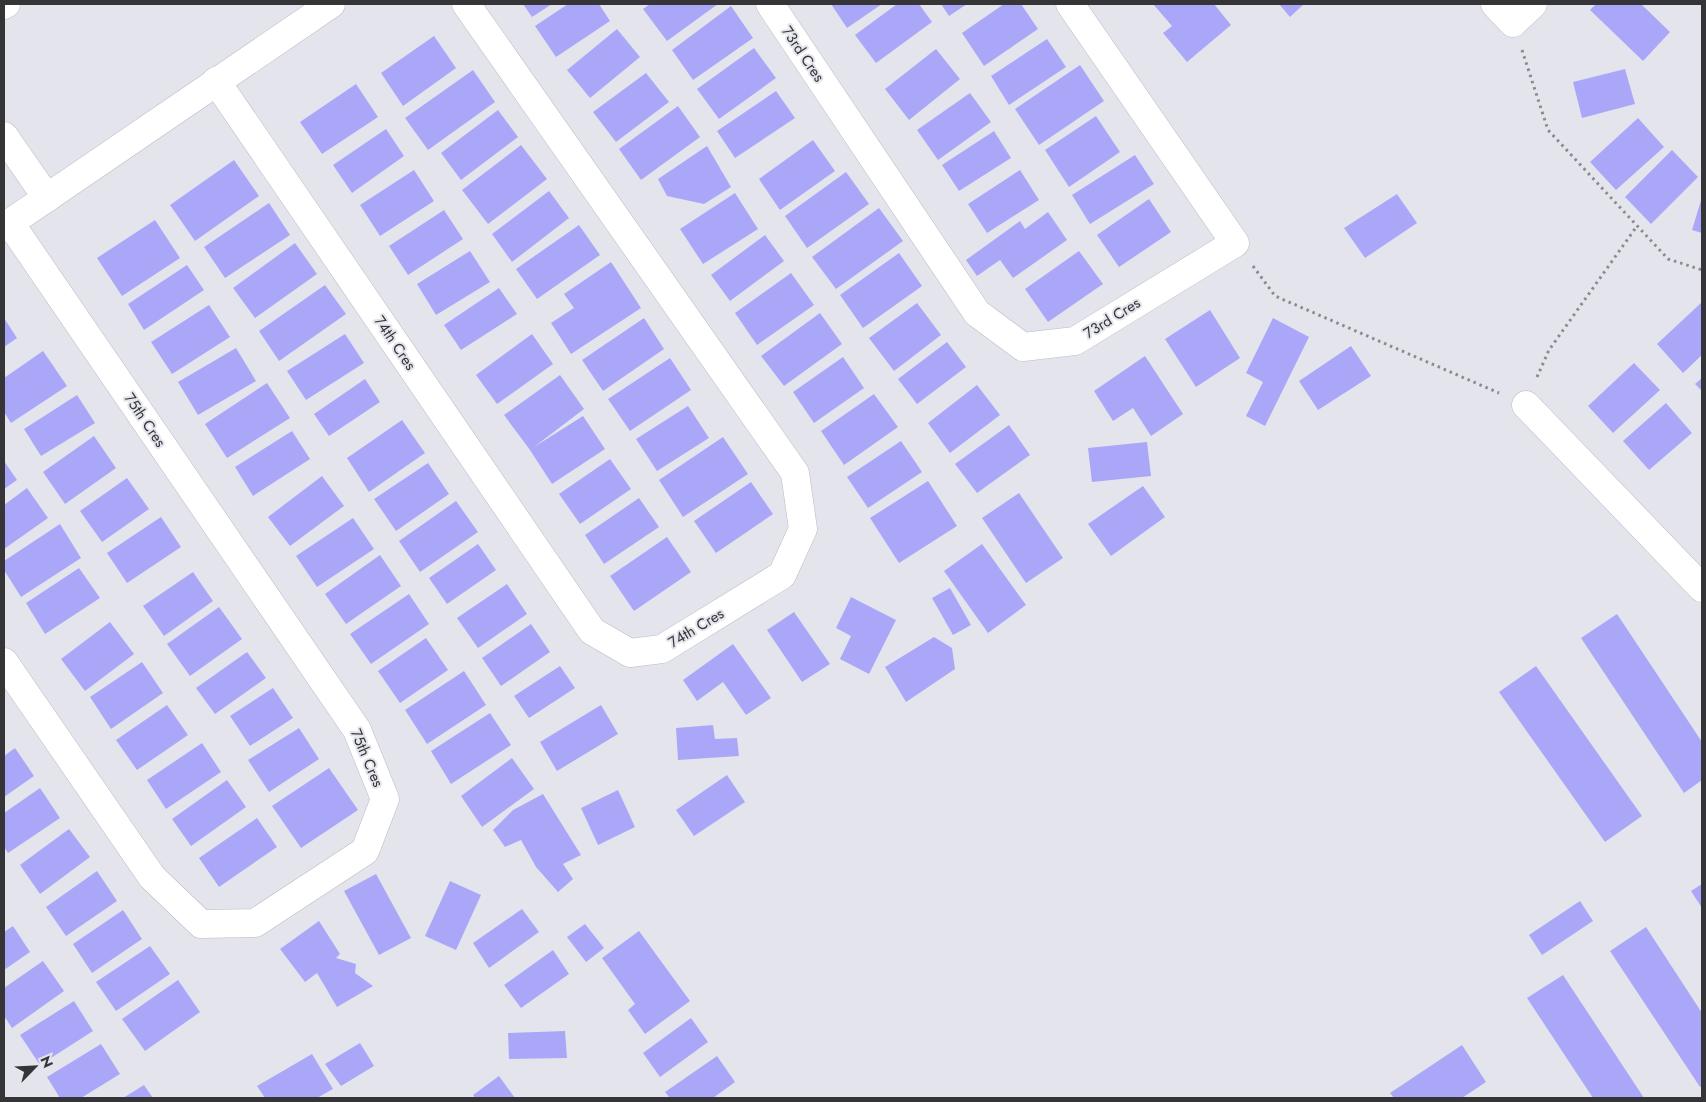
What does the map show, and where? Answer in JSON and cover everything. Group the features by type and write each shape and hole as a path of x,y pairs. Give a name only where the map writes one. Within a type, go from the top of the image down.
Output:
{"street":[{"path":"7,225 216,81 332,4"},
{"name":"74th Cres","path":"216,81 592,631 630,654 662,649 782,575 803,529 795,473 466,4"},
{"name":"73rd Cres","path":"770,4 977,313 1023,347 1075,341 1235,243"},
{"path":"1070,4 1235,243"},
{"path":"1504,13 1533,4"},
{"path":"4,136 47,198"},
{"name":"75th Cres","path":"4,662 152,877 200,924 255,923 364,851 384,799 357,730 7,225"},
{"path":"1526,405 1702,588"}],"path":[{"path":"1504,13 1548,130 1668,259 1702,270"},
{"path":"1235,243 1275,296 1526,405 1548,350 1637,226"}],"building":[{"path":"523,4 552,4 532,17"},
{"path":"568,4 599,4 610,21 556,57 535,26"},
{"path":"650,4 718,4 667,41 643,9"},
{"path":"831,4 882,4 847,28"},
{"path":"897,4 919,4 932,22 876,63 855,35"},
{"path":"941,4 967,4 949,16"},
{"path":"1004,4 1021,4 1038,29 984,66 962,33"},
{"path":"1153,4 1214,4 1231,25 1187,62 1163,33 1172,26"},
{"path":"1279,4 1304,4 1290,17"},
{"path":"1596,4 1641,4 1670,32 1643,61 1590,10"},
{"path":"731,6 753,38 693,80 672,50"},
{"path":"617,29 640,57 590,98 567,70"},
{"path":"434,36 456,68 403,106 381,73"},
{"path":"1047,39 1066,67 1009,105 991,76"},
{"path":"754,48 776,78 719,119 697,89"},
{"path":"936,49 960,79 909,120 885,89"},
{"path":"1080,65 1104,101 1039,145 1015,109"},
{"path":"1625,69 1635,104 1582,118 1573,82"},
{"path":"473,70 495,102 428,150 405,118"},
{"path":"646,73 669,102 616,142 593,112"},
{"path":"356,84 378,117 322,154 300,122"},
{"path":"776,91 795,118 735,158 717,131"},
{"path":"970,93 991,122 938,160 917,130"},
{"path":"678,106 700,137 641,180 619,149"},
{"path":"498,110 518,137 461,180 441,153"},
{"path":"1096,116 1120,152 1069,187 1045,150"},
{"path":"1638,118 1664,147 1616,190 1590,162"},
{"path":"386,129 404,156 352,193 333,165"},
{"path":"994,131 1011,158 959,191 942,165"},
{"path":"813,140 835,171 780,210 759,179"},
{"path":"521,145 547,179 488,224 462,190"},
{"path":"707,146 731,187 704,204 667,196 658,179"},
{"path":"1672,150 1698,177 1651,224 1625,197"},
{"path":"1135,155 1154,184 1090,224 1072,195"},
{"path":"234,160 259,196 195,241 170,205"},
{"path":"414,170 434,201 380,236 360,205"},
{"path":"1020,170 1039,200 987,233 968,204"},
{"path":"846,172 869,204 807,248 785,216"},
{"path":"549,191 569,218 512,262 492,234"},
{"path":"735,193 758,229 703,264 680,229"},
{"path":"1397,194 1417,223 1365,258 1344,228"},
{"path":"1702,197 1702,233 1692,230"},
{"path":"1149,199 1171,232 1119,267 1097,235"},
{"path":"269,203 290,235 225,278 204,247"},
{"path":"879,208 903,241 836,289 812,257"},
{"path":"444,210 463,239 408,275 389,246"},
{"path":"1048,212 1067,240 1013,278 1000,260 977,276 966,260 1020,221 1025,229"},
{"path":"155,220 180,258 122,296 97,258"},
{"path":"579,225 600,255 537,299 516,269"},
{"path":"765,235 784,261 730,301 711,275"},
{"path":"295,243 317,274 255,318 233,288"},
{"path":"470,251 490,282 436,315 417,284"},
{"path":"1079,251 1103,284 1048,322 1025,289"},
{"path":"899,253 922,286 863,328 840,295"},
{"path":"611,262 641,308 571,354 551,323 574,308 564,294"},
{"path":"187,265 204,290 144,330 128,304"},
{"path":"791,273 814,305 757,345 735,313"},
{"path":"325,285 346,314 279,361 259,331"},
{"path":"499,288 517,314 461,350 444,325"},
{"path":"1702,302 1702,355 1683,373 1657,344"},
{"path":"917,303 941,335 894,371 869,338"},
{"path":"209,305 230,337 172,374 151,342"},
{"path":"1210,310 1240,358 1196,387 1165,339"},
{"path":"820,313 842,344 784,386 761,356"},
{"path":"4,318 17,338 4,347"},
{"path":"644,318 664,349 603,391 582,360"},
{"path":"1273,318 1309,337 1265,426 1246,416 1263,382 1246,373"},
{"path":"345,334 364,363 306,400 287,371"},
{"path":"532,334 553,364 497,404 476,375"},
{"path":"947,342 966,367 917,404 898,379"},
{"path":"1351,346 1371,376 1318,410 1299,381"},
{"path":"236,348 256,381 198,415 178,382"},
{"path":"43,351 67,386 11,423 4,412 4,378"},
{"path":"1145,356 1183,414 1151,436 1133,408 1113,421 1094,391"},
{"path":"843,357 864,388 814,423 793,392"},
{"path":"670,358 691,390 630,431 608,399"},
{"path":"1634,363 1660,390 1613,433 1588,406"},
{"path":"560,375 584,409 534,447 583,416 605,449 552,484 504,415"},
{"path":"1702,378 1702,391 1695,384"},
{"path":"365,379 380,402 329,436 314,414"},
{"path":"267,383 290,418 227,458 205,424"},
{"path":"977,385 1000,415 950,453 928,423"},
{"path":"874,394 898,427 844,465 821,431"},
{"path":"77,395 95,423 41,456 24,429"},
{"path":"1666,403 1692,433 1649,470 1623,441"},
{"path":"688,406 709,438 657,471 636,439"},
{"path":"402,420 425,453 369,492 347,458"},
{"path":"1009,425 1030,455 977,493 955,464"},
{"path":"292,431 310,459 253,496 235,467"},
{"path":"94,436 116,468 65,504 43,472"},
{"path":"723,437 748,474 683,517 659,480"},
{"path":"901,441 922,472 868,508 847,477"},
{"path":"1147,442 1151,476 1092,482 1088,448"},
{"path":"610,459 631,489 580,524 559,494"},
{"path":"4,461 17,480 4,489"},
{"path":"428,463 449,494 396,531 374,499"},
{"path":"322,476 344,506 290,546 268,517"},
{"path":"127,478 149,509 102,542 80,511"},
{"path":"928,481 957,526 899,563 870,518"},
{"path":"751,482 773,514 716,553 694,521"},
{"path":"1143,486 1165,517 1111,556 1088,524"},
{"path":"27,488 48,518 4,549 4,505"},
{"path":"1019,493 1063,558 1026,583 982,518"},
{"path":"639,498 659,527 604,564 585,535"},
{"path":"456,501 478,532 420,572 399,541"},
{"path":"161,517 181,547 127,583 107,553"},
{"path":"353,518 374,549 317,587 296,556"},
{"path":"60,524 81,558 21,597 4,570 4,561"},
{"path":"667,537 691,572 634,611 610,576"},
{"path":"478,544 496,570 447,604 429,578"},
{"path":"982,544 1026,605 988,633 944,571"},
{"path":"380,555 401,586 346,624 325,594"},
{"path":"79,568 100,598 45,634 26,603"},
{"path":"193,572 213,601 164,636 143,606"},
{"path":"507,584 527,614 478,648 457,618"},
{"path":"950,588 971,625 953,635 932,598"},
{"path":"409,594 429,624 371,664 350,634"},
{"path":"851,597 896,620 869,674 840,659 851,636 836,628"},
{"path":"219,607 242,639 190,676 167,644"},
{"path":"794,612 830,664 802,682 767,630"},
{"path":"1617,614 1702,742 1702,780 1684,793 1581,638"},
{"path":"110,622 134,654 85,691 61,659"},
{"path":"531,624 550,652 501,686 482,658"},
{"path":"934,637 952,648 955,669 906,702 885,667"},
{"path":"426,638 448,670 400,703 378,671"},
{"path":"733,644 771,698 746,715 723,682 697,701 683,680"},
{"path":"247,652 266,678 215,714 196,688"},
{"path":"142,662 163,693 111,729 90,697"},
{"path":"560,666 575,688 529,718 514,696"},
{"path":"1536,666 1642,816 1605,842 1499,692"},
{"path":"464,671 486,705 427,744 405,710"},
{"path":"273,688 293,718 250,746 230,716"},
{"path":"167,705 188,735 137,770 116,740"},
{"path":"601,705 618,734 557,771 540,742"},
{"path":"490,713 511,745 451,784 431,751"},
{"path":"713,725 715,739 737,738 739,756 678,760 676,728"},
{"path":"299,728 319,759 269,792 248,760"},
{"path":"202,743 221,772 166,809 147,780"},
{"path":"15,748 34,776 4,797 4,756"},
{"path":"512,758 534,789 482,827 461,796"},
{"path":"329,768 358,810 301,848 272,806"},
{"path":"727,775 745,802 694,836 676,810"},
{"path":"227,780 246,807 191,846 172,819"},
{"path":"40,788 60,818 8,853 4,847 4,813"},
{"path":"618,790 635,827 598,845 581,808"},
{"path":"543,794 581,855 563,864 573,879 558,892 536,867 521,840 505,847 493,830 513,810"},
{"path":"257,818 277,847 219,887 199,858"},
{"path":"69,829 90,857 40,894 20,865"},
{"path":"97,871 117,901 66,936 46,907"},
{"path":"376,874 411,938 379,955 344,891"},
{"path":"450,881 481,895 456,950 425,936"},
{"path":"1702,884 1702,908 1691,891"},
{"path":"1580,901 1593,921 1542,955 1529,935"},
{"path":"522,909 539,932 489,968 473,943"},
{"path":"123,910 142,939 92,973 73,944"},
{"path":"319,921 340,954 336,958 356,964 355,973 373,986 337,1007 317,973 305,982 280,949"},
{"path":"585,924 604,948 586,962 567,937"},
{"path":"13,926 30,952 4,970 4,932"},
{"path":"1646,927 1702,1013 1702,1086 1700,1087 1610,951"},
{"path":"639,931 690,1001 645,1034 628,1010 635,1004 602,958"},
{"path":"150,946 170,974 116,1011 96,982"},
{"path":"553,950 569,974 521,1008 504,985"},
{"path":"43,961 64,991 12,1028 4,1016 4,988"},
{"path":"1563,975 1644,1098 1593,1098 1527,998"},
{"path":"178,980 200,1012 145,1051 122,1019"},
{"path":"74,1001 93,1031 40,1065 20,1035"},
{"path":"691,1018 708,1042 660,1077 643,1053"},
{"path":"565,1031 567,1058 509,1059 508,1033"},
{"path":"360,1043 374,1066 341,1086 325,1064"},
{"path":"101,1044 120,1074 81,1098 60,1098 47,1077"},
{"path":"1462,1045 1486,1082 1462,1098 1394,1098 1390,1093"},
{"path":"312,1054 333,1089 317,1098 265,1098 257,1086"},
{"path":"717,1056 735,1082 713,1098 670,1098 665,1092"},
{"path":"499,1076 515,1098 475,1098 473,1095"},
{"path":"144,1085 153,1098 123,1098"}]}
